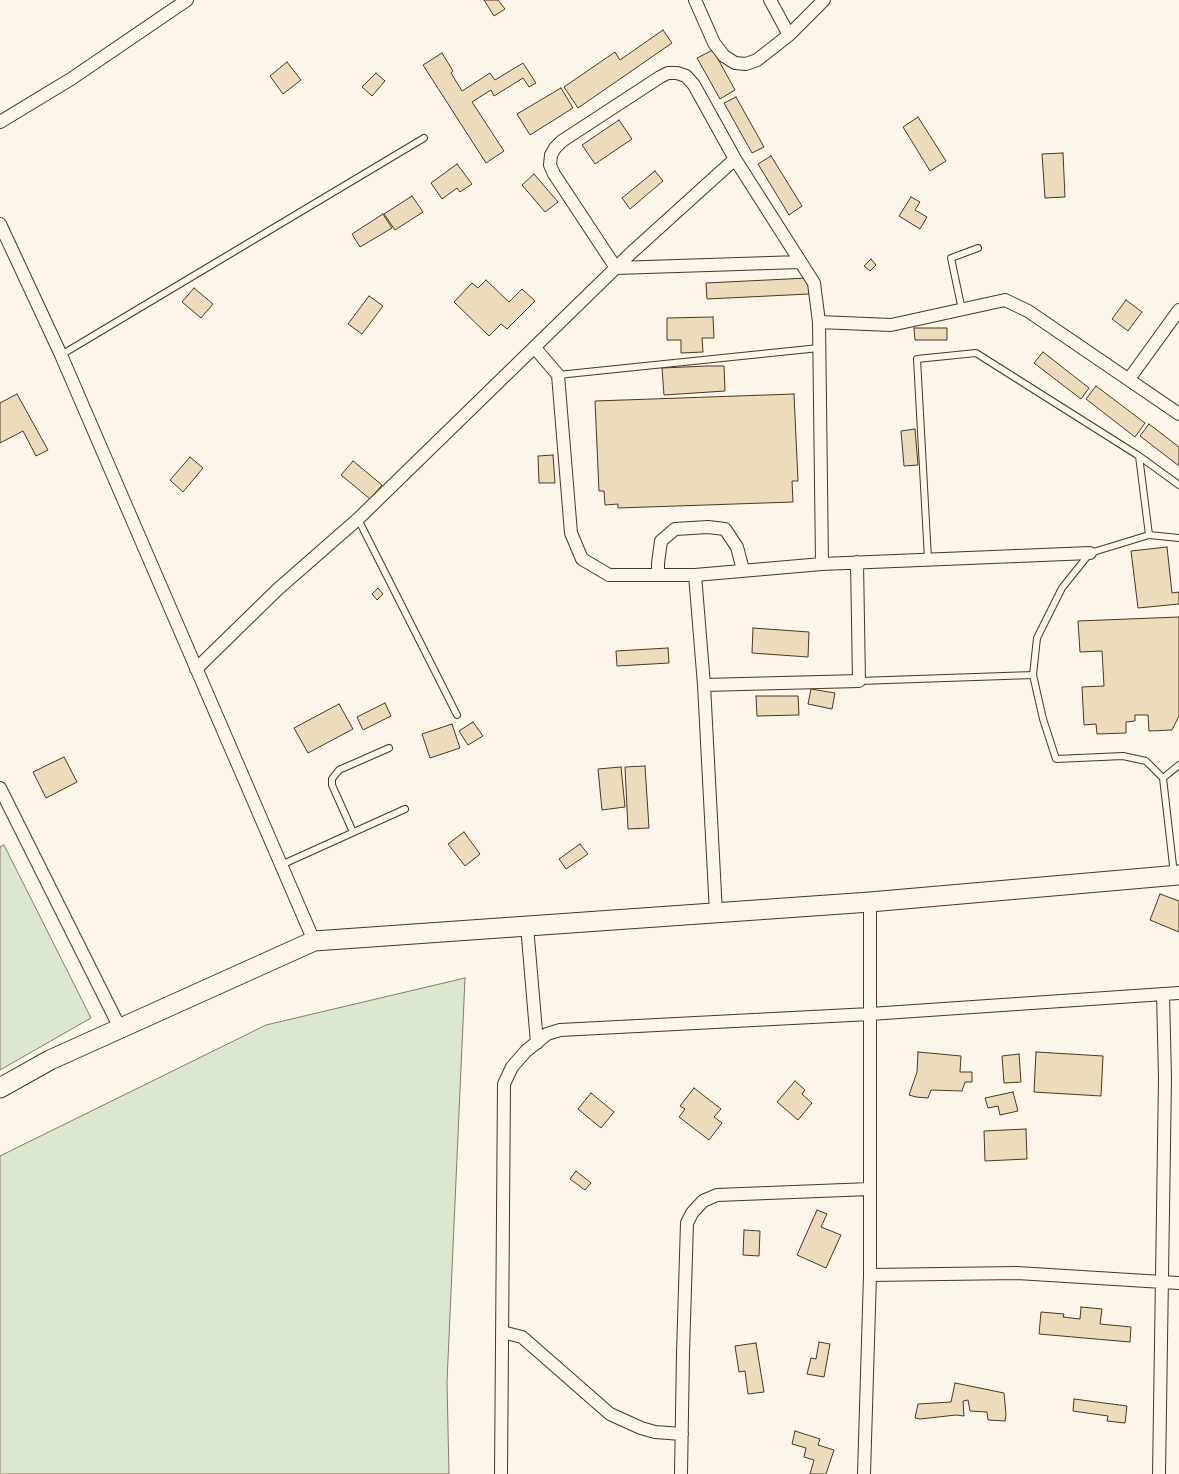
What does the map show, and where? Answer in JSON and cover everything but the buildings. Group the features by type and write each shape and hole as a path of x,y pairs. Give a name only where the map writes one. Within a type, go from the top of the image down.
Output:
{"street":[{"path":"0,122 71,79 187,0"},
{"path":"695,0 714,43 724,56 735,63 746,64 757,60 789,35 824,0"},
{"path":"770,0 789,35"},
{"path":"616,268 554,174 550,165 551,156 562,140 660,77 668,73 686,76 694,85 735,159 814,283 819,322 822,564"},
{"path":"196,668 278,589 358,519 616,268 735,159"},
{"path":"0,224 5,247 61,355 314,941"},
{"path":"616,268 800,262"},
{"path":"819,322 891,325 1005,300 1028,311 1179,414"},
{"path":"1129,379 1179,310"},
{"path":"535,348 558,376 571,533 582,560 609,575 695,575 857,562 1090,553"},
{"path":"658,575 661,541 675,529 708,527 725,529 738,547 743,570"},
{"path":"704,684 859,681 857,562"},
{"path":"695,575 704,684 716,913"},
{"path":"0,788 4,808 120,1028"},
{"path":"0,1088 50,1060 314,941 870,902 1176,875"},
{"path":"864,1474 870,1275 870,902"},
{"path":"527,926 536,1042"},
{"path":"502,1474 504,1084 512,1067 536,1042 547,1034 560,1030 870,1014 1179,993"},
{"path":"1159,1474 1165,1078 1163,994"},
{"path":"681,1474 687,1223 692,1212 703,1201 717,1195 870,1189"},
{"path":"870,1275 1018,1273 1179,1283"},
{"path":"502,1332 522,1337 610,1414 655,1432 682,1434"}],"lane":[{"path":"61,355 424,138"},
{"path":"962,310 951,258 978,248"},
{"path":"558,376 819,348"},
{"path":"928,559 917,359 976,353 1139,456 1179,485"},
{"path":"1139,456 1149,535"},
{"path":"358,519 458,715"},
{"path":"1176,875 1163,778 1146,762 1123,756 1056,759 1043,719 1034,675 1037,638 1062,588 1090,553 1149,535 1179,538"},
{"path":"859,681 1034,675"},
{"path":"354,832 332,785 332,779 339,770 390,748"},
{"path":"1163,778 1179,765"},
{"path":"281,865 405,809"}],"green space":[{"path":"4,845 91,1018 0,1070 0,847"},
{"path":"465,978 447,1382 449,1474 0,1474 0,1156 266,1025"}]}
